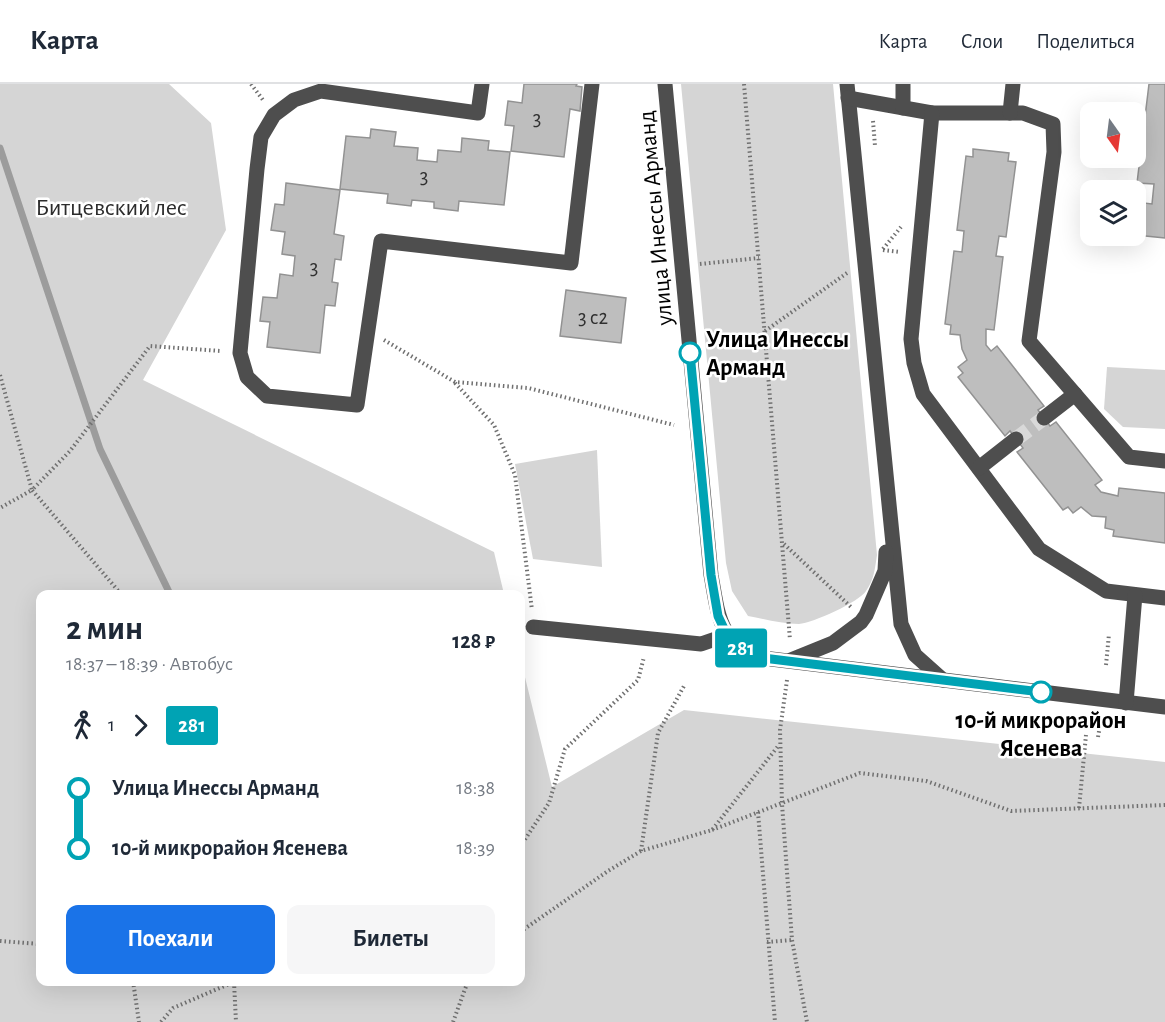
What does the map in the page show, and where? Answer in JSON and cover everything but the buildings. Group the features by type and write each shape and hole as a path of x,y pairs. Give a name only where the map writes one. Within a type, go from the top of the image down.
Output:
{"street":[{"path":"482,84 478,113 321,91 294,100 274,115 261,137 240,353 247,377 267,396 357,405 381,241 571,263 592,84"},
{"name":"улица Инессы Арманд","path":"665,84 711,575 718,616 727,635"},
{"path":"903,84 903,108"},
{"path":"1010,113 1013,84"},
{"path":"943,681 915,655 901,624 847,91 903,108 932,113 1023,113 1053,124 1054,152 1029,341 1129,457 1165,461"},
{"path":"932,113 911,339 923,394 1040,549 1106,591 1165,598"},
{"path":"1044,418 1075,394"},
{"path":"979,468 1016,439"},
{"path":"789,662 833,643 861,622 866,615 885,571 890,512"},
{"path":"1126,703 1136,595"},
{"path":"533,627 701,644 727,635 745,651 763,658 1165,707"}],"path":[{"path":"744,84 791,631 780,730 782,804 792,940 807,1022"},
{"path":"765,331 883,250"},
{"path":"682,266 759,258"},
{"path":"368,330 455,382 494,425 515,475 533,627"},
{"path":"0,508 32,490 70,451 150,346 240,353"},
{"path":"0,375 32,490 118,590"},
{"path":"455,382 528,388 674,425"},
{"path":"783,543 851,608"},
{"path":"1106,665 1109,634"},
{"path":"525,839 549,803 565,749 638,680 648,639"},
{"path":"641,851 658,733 684,686"},
{"path":"1098,736 1101,720"},
{"path":"1079,808 1086,735"},
{"path":"712,830 780,744"},
{"path":"525,929 641,851 712,830 860,773 926,781 1011,811 1165,805"},
{"path":"758,812 775,1022"},
{"path":"767,942 792,940"},
{"path":"0,941 36,944"},
{"path":"134,986 139,1022"},
{"path":"161,1022 172,1008 223,986"},
{"path":"235,986 236,1022"},
{"path":"453,1022 466,986"}],"green space":[{"name":"Битцевский лес","path":"0,84 169,84 211,123 226,230 143,380 494,552 503,590 36,590 36,986 525,986 525,677 552,787 684,710 1165,762 1165,1022 0,1022"},
{"path":"681,84 833,84 877,555 869,587 862,596 806,623 786,623 748,616 732,591 726,563"},
{"path":"1107,367 1165,370 1165,429 1123,427 1104,409"},
{"path":"597,450 602,567 533,559 515,464"}],"waterway":[{"path":"0,148 100,449 168,590"}],"tunnel":[{"path":"1016,439 1044,418"}],"bus line":[{"name":"281","path":"690,353 711,575 718,616 727,635 745,651 763,658 1041,692"}],"place":[{"name":"Улица Инессы Арманд","path":"690,353"},
{"name":"10-й микрорайон Ясенева","path":"1041,692"}]}
